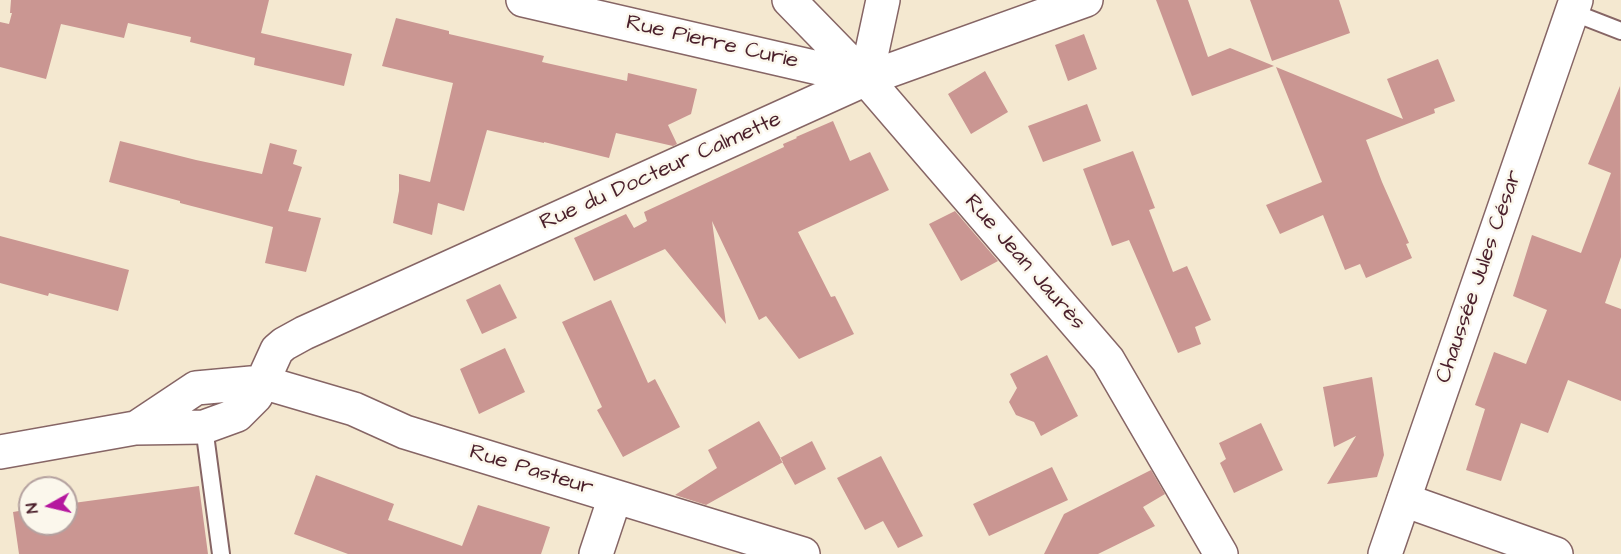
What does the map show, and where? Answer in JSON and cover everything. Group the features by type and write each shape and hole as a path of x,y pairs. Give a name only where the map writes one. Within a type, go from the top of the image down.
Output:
{"street":[{"name":"Rue Pierre Curie","path":"523,0 866,79"},
{"name":"Rue Jean Jaurès","path":"789,0 866,79 1108,360 1221,554"},
{"path":"866,79 884,0"},
{"name":"Rue du Docteur Calmette","path":"262,382 277,350 304,333 866,79 1086,0"},
{"name":"Chaussée Jules César","path":"1384,554 1574,6"},
{"name":"Rue Pasteur","path":"0,452 135,428 204,427 237,416 256,396 262,382"},
{"name":"Rue Pasteur","path":"135,428 196,388 262,382 354,409 405,432 803,554"},
{"path":"196,388 204,427"},
{"path":"596,554 615,497"},
{"path":"1404,500 1556,554"}],"lane":[{"path":"1574,6 1621,31"},
{"path":"204,427 221,554"}],"building":[{"path":"11,0 269,0 261,33 352,54 344,86 254,65 255,58 190,42 191,37 128,23 124,38 61,24 46,79 0,67 0,22 9,24 12,13 10,13"},
{"path":"1156,0 1188,0 1208,57 1230,48 1274,66 1192,96"},
{"path":"1250,0 1339,0 1350,33 1272,61"},
{"path":"396,18 449,31 449,34 544,56 542,62 627,81 628,73 697,89 691,114 668,125 677,144 673,146 616,133 609,158 487,130 464,211 438,203 432,235 393,223 399,191 399,174 430,182 453,83 382,66"},
{"path":"1084,34 1097,69 1068,81 1055,45"},
{"path":"1438,59 1455,101 1434,109 1435,113 1366,140 1409,243 1406,244 1412,258 1366,278 1360,264 1345,270 1323,215 1280,234 1266,205 1322,182 1276,67 1403,119 1387,79"},
{"path":"985,71 1008,112 971,134 948,94"},
{"path":"1620,86 1621,257 1605,303 1621,309 1621,401 1568,380 1548,433 1521,423 1501,481 1466,470 1485,409 1475,405 1494,352 1526,364 1547,310 1513,296 1532,235 1581,253 1611,173 1588,164"},
{"path":"1087,104 1101,141 1043,162 1028,126"},
{"path":"833,121 850,161 870,152 889,190 798,232 831,297 835,296 854,334 799,359 766,316 759,320 712,221 726,324 665,249 594,281 574,238 626,214 634,228 647,221 644,212 784,147 783,144 796,137"},
{"path":"120,141 262,174 270,143 297,150 293,164 302,167 288,211 321,218 306,272 265,263 273,227 109,182"},
{"path":"1133,151 1155,208 1149,210 1173,272 1187,266 1211,320 1195,327 1201,344 1178,353 1129,240 1112,246 1083,169"},
{"path":"955,211 998,261 961,281 929,224"},
{"path":"0,236 129,270 118,311 0,283"},
{"path":"500,284 517,318 482,334 466,300"},
{"path":"611,300 648,383 655,379 680,427 623,457 597,410 602,407 562,322"},
{"path":"505,348 525,392 479,414 460,369"},
{"path":"1047,355 1078,416 1041,436 1034,422 1016,415 1009,402 1017,388 1010,374"},
{"path":"1372,377 1384,455 1377,477 1327,484 1356,436 1334,447 1323,387"},
{"path":"759,421 783,462 706,505 675,495 717,468 708,450"},
{"path":"1261,423 1283,470 1234,493 1220,463 1226,459 1219,443"},
{"path":"812,441 826,469 795,485 780,458"},
{"path":"881,456 923,536 898,548 883,521 865,530 837,478"},
{"path":"1052,467 1068,500 989,536 973,504"},
{"path":"1151,470 1165,494 1143,507 1155,526 1098,554 1044,554 1064,514"},
{"path":"316,475 394,504 388,520 462,546 478,505 550,527 541,554 348,554 294,534"},
{"path":"199,486 208,554 19,554 13,512 18,511 18,536 78,536 78,502"}]}
